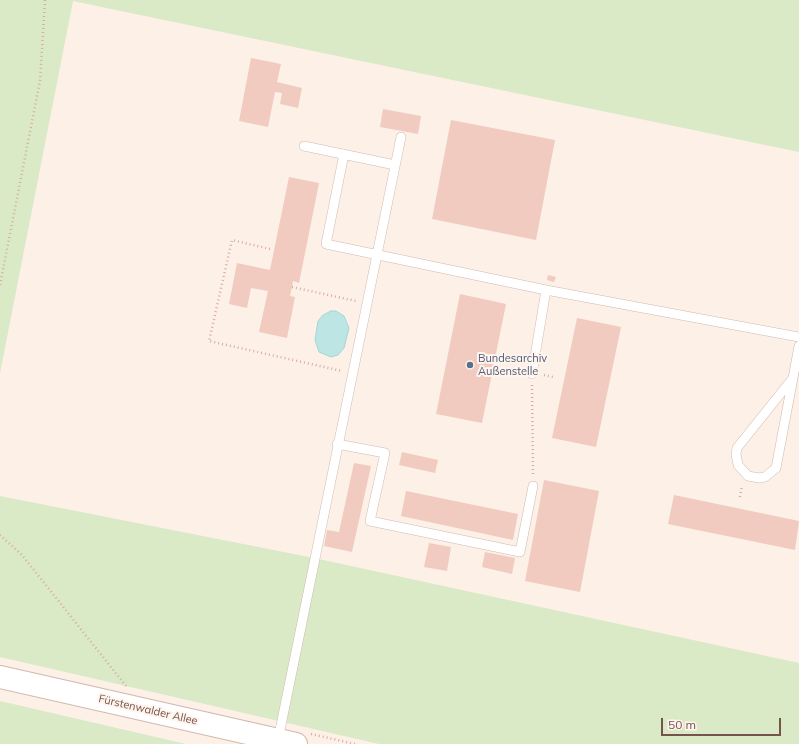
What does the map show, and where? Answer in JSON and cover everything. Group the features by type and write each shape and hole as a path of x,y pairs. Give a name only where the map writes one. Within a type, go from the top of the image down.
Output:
{"main road":[{"name":"Fürstenwalder Allee","path":"0,676 285,737"}],"lane":[{"path":"285,737 337,444 401,137"},
{"path":"304,146 395,164"},
{"path":"344,154 326,244 546,290 799,337"},
{"path":"532,374 546,290"},
{"path":"793,378 737,448 736,460 738,465 748,476 759,478 765,477 776,468 793,378 799,346"},
{"path":"337,444 385,453 370,521 520,552 533,486"}],"path":[{"path":"0,285 40,81 46,0"},
{"path":"270,249 232,240 210,341 352,374"},
{"path":"292,287 366,303"},
{"path":"532,374 533,486"},
{"path":"0,535 22,555 128,688"},
{"path":"285,737 355,744"}],"green space":[{"path":"0,0 799,0 799,152 73,1 0,373"},
{"path":"0,496 314,558 799,663 799,744 379,744 0,657"},
{"path":"0,701 186,744 0,744"}],"water":[{"path":"331,311 336,311 344,316 349,328 344,348 338,355 331,357 319,352 315,340 318,321 323,315"}],"building":[{"path":"251,58 281,64 277,82 302,88 298,108 280,104 282,93 275,92 268,127 239,121"},
{"path":"383,109 421,116 418,134 380,127"},
{"path":"451,120 555,140 536,240 432,219"},
{"path":"289,177 319,183 299,283 293,281 290,296 295,297 287,338 259,332 268,291 251,288 247,308 229,304 237,263 270,270"},
{"path":"548,275 556,277 554,282 547,280"},
{"name":"Bundesarchiv Außenstelle","path":"460,294 506,304 482,423 436,414"},
{"path":"577,318 621,327 596,447 552,438"},
{"path":"402,452 438,460 435,473 399,465"},
{"path":"354,463 371,466 352,552 324,546 327,530 339,532"},
{"path":"544,480 599,491 580,592 525,581"},
{"path":"406,491 518,514 513,540 401,516"},
{"path":"674,495 799,521 795,550 668,524"},
{"path":"429,543 451,547 447,571 424,567"},
{"path":"485,552 515,558 512,574 482,567"}],"place":[{"name":"Bundesarchiv Außenstelle","path":"470,365"}]}
